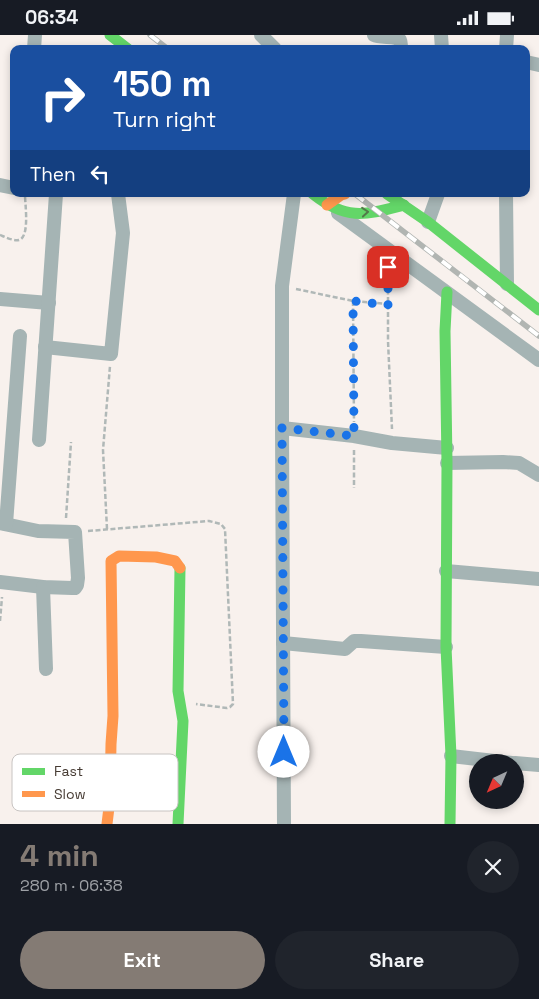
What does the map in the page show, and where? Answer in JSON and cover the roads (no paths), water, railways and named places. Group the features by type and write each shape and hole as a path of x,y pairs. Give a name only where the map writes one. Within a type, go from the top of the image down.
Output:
{"street":[{"path":"110,35 123,45"},
{"path":"261,35 271,45"},
{"path":"374,35 399,38 401,45"},
{"path":"39,441 56,197"},
{"path":"46,347 111,354 122,233 118,197"},
{"path":"284,824 282,286 294,197"},
{"path":"317,197 539,360"},
{"path":"326,205 338,197"},
{"path":"392,197 428,222 539,310"},
{"path":"428,222 437,197"},
{"path":"506,197 507,285"},
{"path":"326,205 348,213 362,213 404,205"},
{"path":"447,292 445,331 447,448 446,647 451,756 450,824"},
{"path":"0,299 48,303"},
{"path":"1,582 42,587 75,588 78,585 75,532 38,531 3,524 20,336"},
{"path":"282,428 354,436 392,443 447,448"},
{"path":"447,463 503,461 519,463 539,475"},
{"path":"111,754 113,716 111,561 116,557 162,558 174,561 180,567 178,691 183,721 178,824"},
{"path":"446,571 539,579"},
{"path":"42,587 46,669"},
{"path":"283,643 345,649 354,641 446,647"},
{"path":"451,756 469,758"},
{"path":"524,764 539,765"},
{"path":"107,824 109,811"}],"railway":[{"path":"150,35 163,45"},
{"path":"359,197 539,336"}]}
